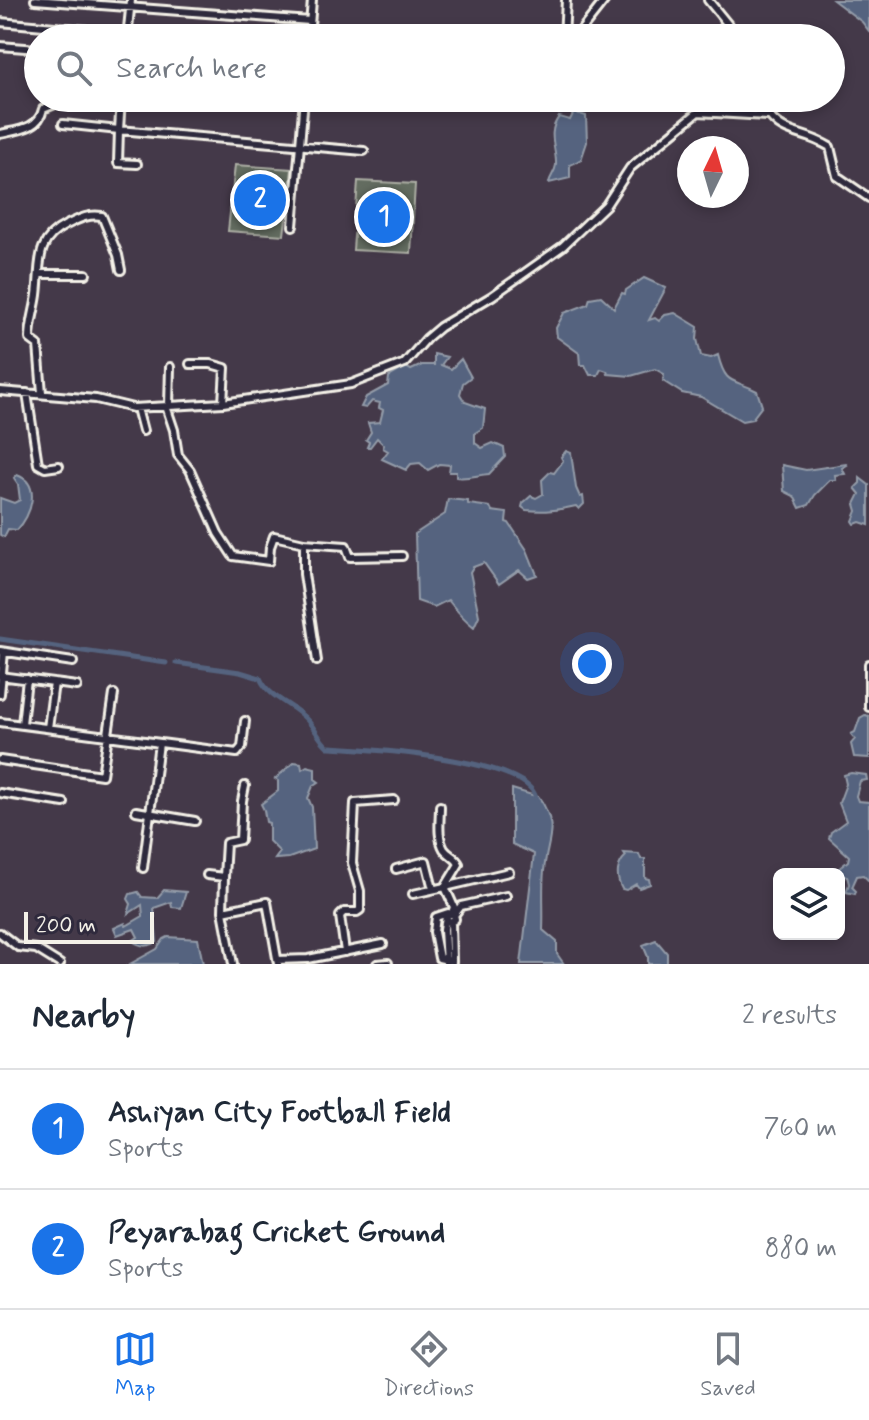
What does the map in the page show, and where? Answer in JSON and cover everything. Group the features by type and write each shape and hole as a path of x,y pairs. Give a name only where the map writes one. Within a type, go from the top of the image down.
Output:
{"street":[{"path":"35,0 131,4 310,21"},
{"path":"310,24 312,0"},
{"path":"565,24 566,0"},
{"path":"586,24 605,0"},
{"path":"709,0 728,24"},
{"path":"128,24 131,4"},
{"path":"0,22 24,25"},
{"path":"0,46 24,48"},
{"path":"0,134 35,124 43,112"},
{"path":"120,112 118,163 137,164"},
{"path":"293,226 303,112"},
{"path":"0,391 96,399 137,408 223,403 351,384 405,363 440,327 492,296 563,246 606,205 630,168 682,123 700,112"},
{"path":"715,112 767,116"},
{"path":"765,112 784,130 830,147 837,176 869,198"},
{"path":"63,124 364,151"},
{"path":"42,393 38,345 30,339 41,250 48,237 78,217 95,215 105,219 121,270"},
{"path":"39,274 86,274"},
{"path":"190,364 225,368 223,403"},
{"path":"170,367 168,406 178,455 190,470 218,533 233,556 269,561 274,536 304,543 346,546 350,557 402,556"},
{"path":"27,393 38,464 45,468 59,466"},
{"path":"137,408 143,431"},
{"path":"304,543 304,574 317,661"},
{"path":"0,694 2,652 73,662"},
{"path":"869,664 869,707"},
{"path":"1,676 77,686"},
{"path":"22,724 27,679"},
{"path":"48,728 54,683"},
{"path":"0,760 102,775 114,694"},
{"path":"0,722 237,753 241,752 245,721"},
{"path":"143,868 159,743"},
{"path":"233,964 223,911 226,843 240,840 245,786"},
{"path":"0,793 64,803"},
{"path":"345,952 340,916 344,912 360,910 360,891 352,863 355,803 394,800"},
{"path":"440,806 439,826 443,847 458,859 459,864 445,887"},
{"path":"136,811 195,821"},
{"path":"396,869 426,861 433,889"},
{"path":"413,894 509,872"},
{"path":"207,875 224,877"},
{"path":"445,887 454,907 450,916 449,963 439,958 434,924 436,917 450,916 461,906 506,896"},
{"path":"223,911 267,902 277,962 383,944"},
{"path":"0,933 18,947 36,949 60,964"},
{"path":"326,955 326,964"},
{"path":"377,964 388,963"}],"shaded area":[{"path":"235,165 292,169 284,235 228,231"},
{"path":"358,181 415,184 411,253 353,250"}],"water":[{"path":"833,0 869,0 869,31 862,22"},
{"path":"574,112 586,116 587,142 581,160 570,165 570,178 549,183 556,165 555,123 559,117 570,120"},
{"path":"644,278 666,288 649,320 655,318 659,321 665,315 675,313 698,327 701,356 711,358 718,355 728,377 757,391 762,406 752,419 742,421 701,397 682,393 663,381 664,374 655,369 631,376 608,374 601,369 598,375 590,375 585,365 580,365 579,353 557,337 556,328 564,313 588,304 590,298 601,296 614,308 622,293 625,294 626,290"},
{"path":"434,354 447,357 441,365 451,369 461,359 471,377 463,383 460,394 465,402 485,409 483,428 475,433 475,443 482,448 493,443 504,448 505,457 489,474 456,477 456,472 449,472 450,465 439,464 428,470 420,463 411,464 406,470 382,459 388,451 377,438 367,447 369,442 366,440 371,432 368,423 380,422 383,410 379,408 380,403 372,401 366,408 361,407 366,397 388,385 389,377 406,367 411,370 422,365 434,365"},
{"path":"566,451 571,453 576,488 580,497 583,496 584,504 579,509 576,506 526,510 522,507 523,503 531,496 536,498 543,494 542,480 550,472 554,473"},
{"path":"846,464 842,468 845,474 835,475 836,480 830,480 809,505 800,508 794,496 784,491 782,465 806,470"},
{"path":"17,475 30,485 32,501 22,524 17,530 8,529 4,537 0,535 0,498 14,503 20,500 14,478"},
{"path":"860,478 869,485 869,525 855,524 853,521 860,494 855,488"},
{"path":"448,499 468,501 468,504 507,513 506,522 527,550 537,575 528,578 519,570 499,584 484,563 473,567 470,572 479,616 474,627 448,600 434,607 417,601 415,534 445,514"},
{"path":"865,715 869,716 869,758 854,757 851,744 855,739 851,734"},
{"path":"294,762 301,763 302,769 307,766 315,768 315,779 319,782 313,786 308,798 312,807 314,849 289,858 275,859 280,852 269,841 269,823 261,804 278,791 278,781 275,779"},
{"path":"844,775 866,775 867,780 860,781 856,796 858,801 869,802 869,881 863,875 857,876 852,887 855,894 846,892 849,884 845,868 839,868 849,856 829,838 831,832 846,821 839,803 846,784"},
{"path":"512,789 539,797 549,817 551,826 543,878 543,930 557,942 557,954 564,964 521,964 534,854 512,844"},
{"path":"624,853 639,854 641,859 645,859 645,878 649,879 650,884 639,888 636,884 622,889 618,871 626,856"},
{"path":"164,890 186,892 181,908 172,907 171,902 154,908 157,942 144,946 132,941 138,937 134,929 117,935 114,928 125,923 126,926 143,916 142,905 128,914 130,894 138,892 142,897 157,898"},
{"path":"168,937 198,939 203,964 130,964 157,949"},
{"path":"656,940 667,953 667,964 648,964 643,945"}],"waterway":[{"path":"0,639 166,663"},
{"path":"176,663 260,678 269,691 311,724 328,747 443,758 477,765 506,774 527,785 536,799"}],"place":[{"name":"Peyarabag Cricket Ground","path":"260,200"},
{"name":"Ashiyan City Football Field","path":"384,217"}]}
